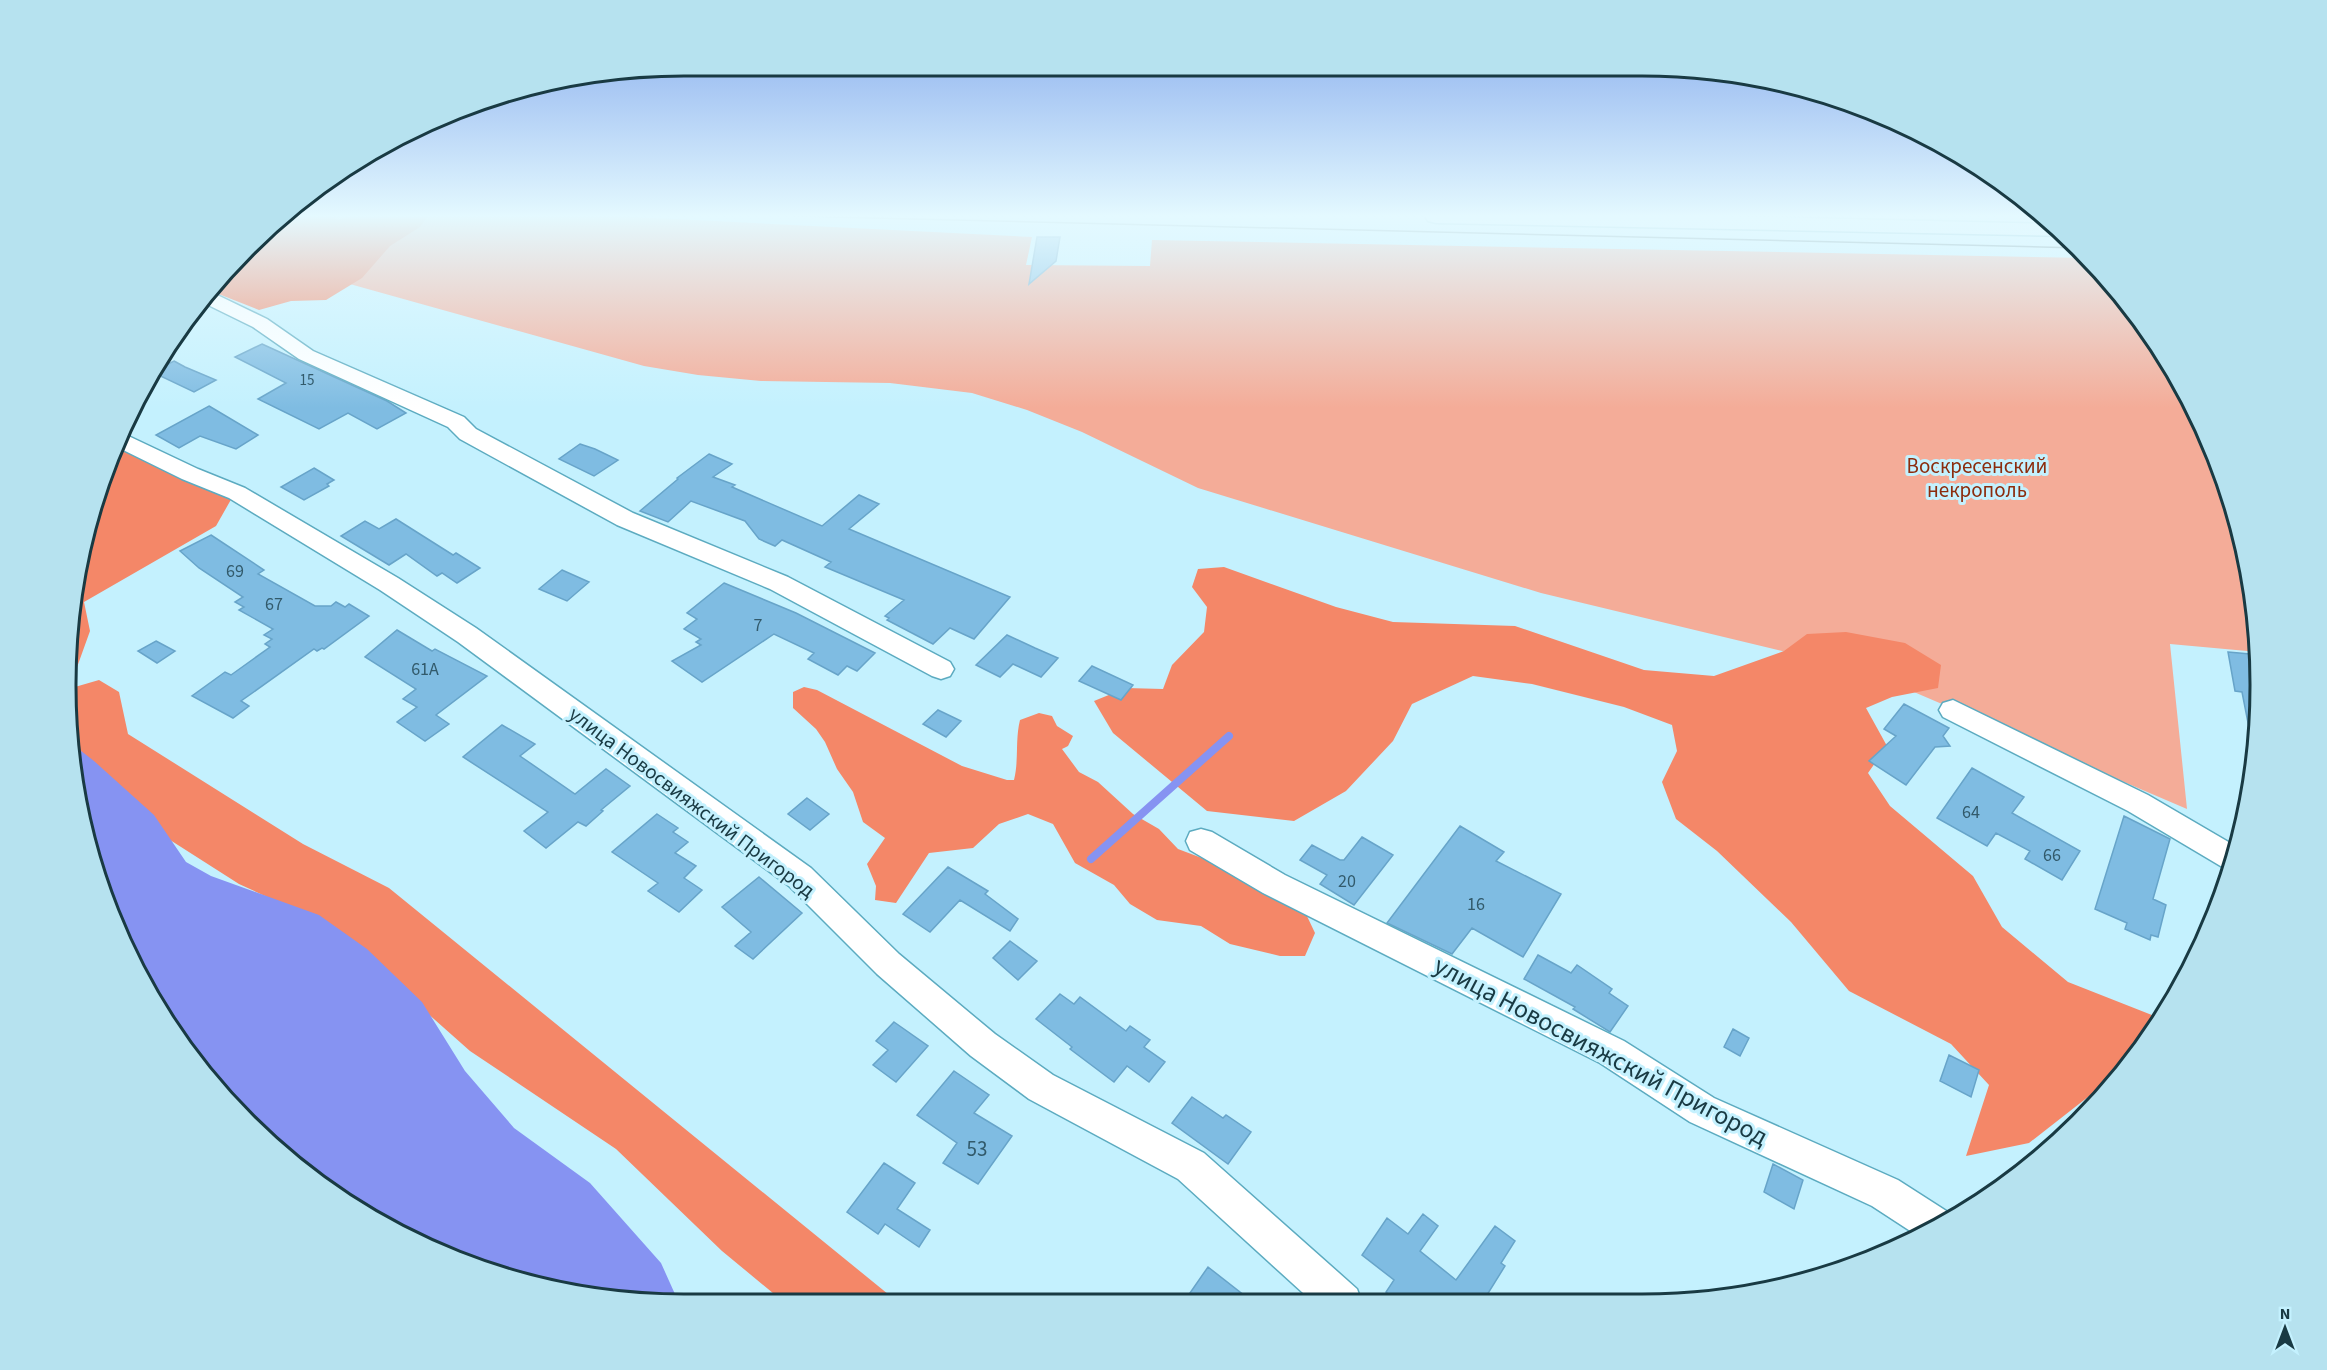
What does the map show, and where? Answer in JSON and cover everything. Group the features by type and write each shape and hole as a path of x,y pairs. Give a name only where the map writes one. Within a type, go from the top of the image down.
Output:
{"street":[{"path":"214,300 260,322 306,355 456,423 468,434 625,519 779,583 941,669"},
{"name":"улица Новосвияжский Пригород","path":"127,443 190,474 237,493 389,584 467,635 800,877 888,964 982,1045 1041,1087 1191,1166 1333,1294"},
{"path":"1953,710 2138,802 2225,857"},
{"name":"улица Новосвияжский Пригород","path":"1201,841 1274,884 1612,1052 1702,1110 1885,1193 1929,1221"}],"green space":[{"name":"Воскресенский некрополь","path":"335,280 2095,280 2148,347 2188,416 2204,452 2230,528 2239,566 2249,651 2170,644 2187,809 1865,671 1541,593 1198,488 1082,432 1027,410 972,393 890,383 761,381 698,375 644,366"}],"shaded area":[{"path":"232,280 359,280 326,300 291,301 259,310 219,294"},
{"path":"124,450 233,496 216,526 84,602 90,631 77,668 82,606 88,566 109,489"},
{"path":"1224,567 1336,607 1393,622 1515,626 1644,670 1714,676 1784,651 1807,634 1846,632 1905,643 1941,665 1938,688 1892,697 1866,708 1887,746 1868,773 1890,806 1973,876 2002,927 2068,982 2153,1015 2125,1055 2091,1095 2029,1143 1966,1156 1989,1085 1951,1044 1849,991 1791,922 1717,851 1676,819 1662,782 1677,751 1672,725 1624,707 1532,684 1473,676 1412,704 1393,741 1346,791 1294,821 1207,811 1113,733 1094,701 1126,688 1163,689 1172,665 1204,632 1207,607 1192,587 1198,569"},
{"path":"99,680 119,692 128,734 303,844 389,888 888,1294 774,1294 722,1251 616,1149 470,1051 328,925 239,884 145,824 81,752 76,687"},
{"path":"804,687 817,690 962,766 1007,780 1014,780 1020,720 1039,713 1052,716 1057,726 1073,736 1068,746 1062,749 1079,772 1098,782 1133,814 1159,829 1178,849 1252,877 1306,914 1315,933 1305,956 1280,956 1230,944 1201,926 1157,920 1130,904 1114,885 1075,863 1053,824 1028,814 999,824 973,848 929,853 896,903 875,900 876,886 867,864 885,838 863,822 853,792 837,769 825,742 816,729 793,708 793,692"}],"water":[{"path":"81,751 154,815 186,862 211,876 319,915 367,949 422,1002 465,1071 514,1128 590,1183 661,1263 675,1293 566,1282 489,1261 416,1231 381,1212 315,1168 284,1142 255,1115 202,1055 179,1023 139,954 109,881 97,842 88,804"}],"building":[{"path":"262,344 387,401 406,413 377,429 348,413 319,429 258,399 286,383 235,357"},
{"path":"174,361 216,380 194,392 161,376 169,364"},
{"path":"209,406 258,435 236,449 200,436 179,448 156,435"},
{"path":"580,444 618,460 594,476 559,459"},
{"path":"709,454 732,464 713,477 822,526 859,495 879,504 849,529 1010,597 974,639 950,628 933,644 887,620 889,618 885,616 904,600 825,567 831,562 782,540 775,546 759,539 745,521 691,501 668,522 640,511 677,478"},
{"path":"314,468 334,480 327,484 329,486 304,500 281,487"},
{"path":"396,519 453,555 456,553 480,568 457,583 442,573 437,576 406,554 389,565 341,536 365,521 379,529"},
{"path":"211,535 264,570 258,574 315,606 331,606 336,602 345,607 349,604 369,616 324,649 317,651 314,649 241,701 249,706 233,718 192,696 225,672 231,675 270,647 265,644 272,639 264,635 273,629 239,610 244,607 235,602 243,597 199,568 180,551"},
{"path":"562,570 589,582 567,601 539,589"},
{"path":"724,583 796,613 875,653 857,671 847,666 838,675 808,659 814,653 774,634 702,682 672,661 701,645 696,642 701,639 684,629 697,619 687,613"},
{"path":"397,630 432,651 435,649 487,676 436,715 449,724 425,741 397,722 417,707 403,699 416,689 365,657"},
{"path":"1007,635 1058,658 1041,677 1013,664 1000,677 976,665"},
{"path":"156,641 175,651 157,663 138,651"},
{"path":"2228,652 2249,654 2249,727 2242,692 2235,691"},
{"path":"1092,666 1133,685 1121,700 1079,681"},
{"path":"1904,704 1949,728 1943,736 1950,746 1935,747 1906,785 1869,761 1896,736 1884,729"},
{"path":"938,710 961,721 946,737 923,724"},
{"path":"502,725 535,744 520,756 575,794 606,769 630,786 586,826 578,822 546,848 524,831 548,812 463,757"},
{"path":"1972,768 2024,797 2012,813 2080,851 2062,880 2025,859 2030,851 1996,833 1987,846 1937,818"},
{"path":"807,798 829,814 810,830 788,814"},
{"path":"657,814 678,828 673,832 688,842 675,853 696,866 684,878 702,890 679,912 648,891 658,883 612,852"},
{"path":"2124,816 2170,839 2153,899 2166,905 2158,937 2151,935 2150,940 2125,929 2127,923 2095,909"},
{"path":"1460,826 1504,852 1496,861 1561,894 1523,957 1472,928 1452,954 1387,923"},
{"path":"1362,837 1393,855 1354,905 1320,884 1327,875 1300,860 1312,845 1344,860"},
{"path":"948,867 988,891 985,894 1018,919 1010,931 960,900 930,932 903,914"},
{"path":"759,877 802,913 753,959 735,946 751,932 722,907"},
{"path":"1010,941 1037,961 1018,980 993,958"},
{"path":"1538,955 1571,973 1577,965 1612,989 1609,993 1628,1006 1610,1032 1573,1009 1575,1007 1524,979"},
{"path":"1060,994 1074,1004 1080,997 1126,1031 1130,1026 1150,1040 1144,1047 1165,1062 1149,1082 1127,1066 1114,1082 1070,1049 1072,1047 1036,1019"},
{"path":"894,1022 928,1046 896,1082 873,1065 888,1050 876,1041"},
{"path":"1733,1029 1749,1038 1740,1056 1724,1047"},
{"path":"1949,1055 1979,1070 1971,1097 1940,1081"},
{"path":"954,1071 989,1095 974,1113 1012,1136 978,1184 943,1163 957,1143 917,1115"},
{"path":"1192,1097 1223,1118 1226,1115 1251,1132 1228,1164 1172,1123"},
{"path":"884,1163 915,1183 897,1209 930,1230 919,1247 885,1224 878,1234 847,1212"},
{"path":"1773,1164 1803,1180 1794,1209 1764,1192"},
{"path":"1423,1214 1438,1226 1420,1251 1456,1280 1495,1226 1515,1241 1501,1263 1505,1266 1488,1294 1389,1294 1386,1292 1394,1280 1362,1255 1387,1218 1408,1234"},
{"path":"1208,1267 1242,1294 1189,1294"}],"waterway":[{"path":"1091,859 1229,736"}]}
